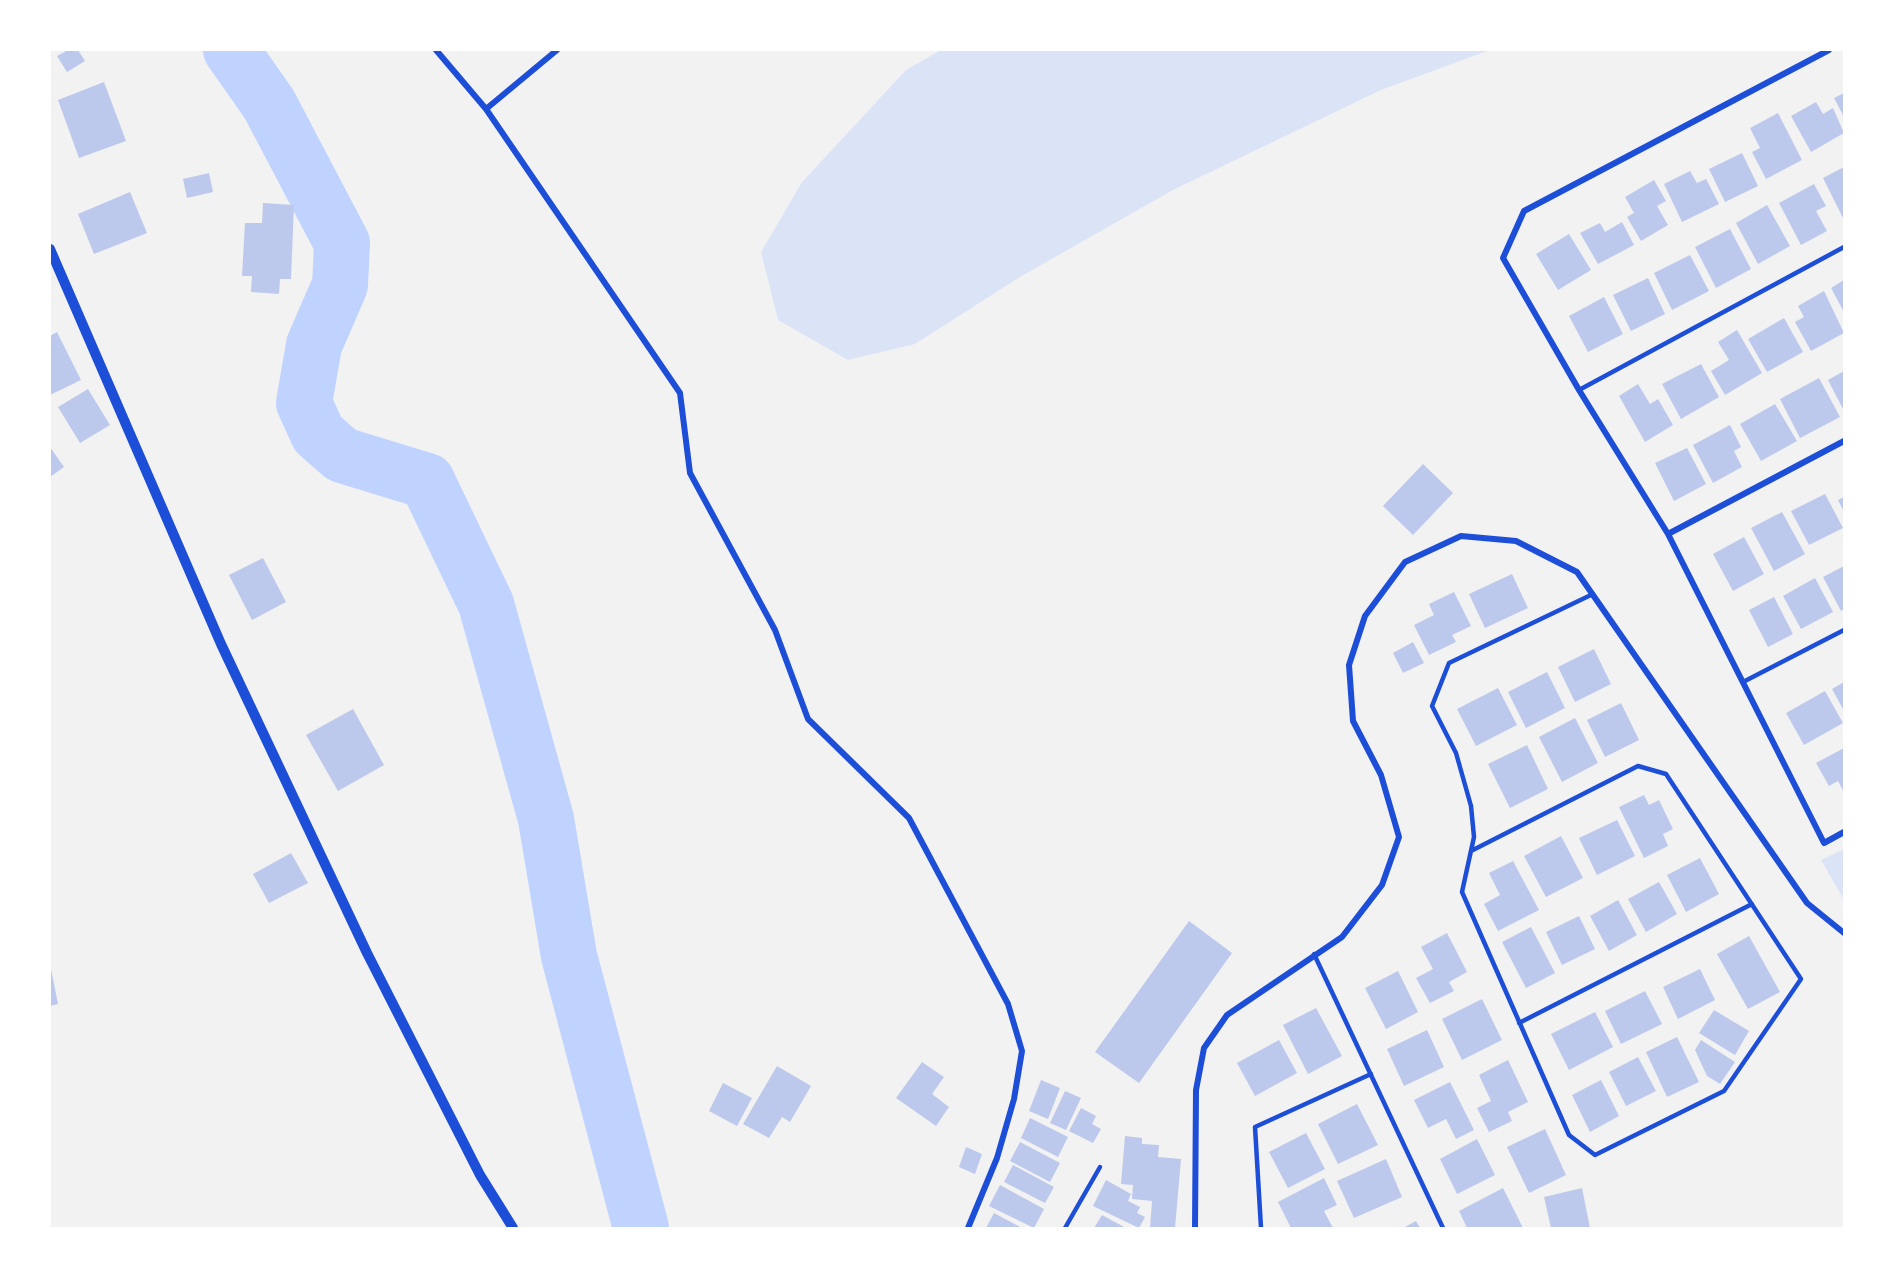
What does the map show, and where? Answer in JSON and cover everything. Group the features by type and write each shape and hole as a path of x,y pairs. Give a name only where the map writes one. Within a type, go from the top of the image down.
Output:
{"street":[{"path":"436,50 486,110 680,393 690,473 775,630 808,719 909,818 1008,1004 1022,1051 1014,1099 997,1158 968,1228"},
{"path":"486,110 557,50"},
{"path":"1829,50 1524,211 1503,258 1579,390 1668,534 1824,843 1845,832"},
{"path":"50,249 221,644 367,952 475,1166 513,1228"},
{"path":"1668,534 1845,441"},
{"path":"1195,1228 1196,1090 1204,1048 1227,1015 1342,937 1382,885 1399,837 1381,775 1353,721 1349,665 1365,616 1405,561 1461,536 1516,541 1577,572 1807,903 1845,933"}],"lane":[{"path":"1579,390 1845,247"},
{"path":"1471,851 1638,766 1666,774 1801,979 1725,1091 1595,1155 1569,1135 1462,892 1474,837 1471,806 1456,753 1432,706 1449,663 1593,594"},
{"path":"1743,682 1845,630"},
{"path":"1519,1023 1752,904"},
{"path":"1314,954 1443,1228"},
{"path":"1261,1228 1255,1127 1371,1074"},
{"path":"1065,1228 1100,1167"}],"shaded area":[{"path":"941,50 1490,50 1381,90 1173,190 1020,277 915,344 848,360 778,320 761,252 802,182 906,70"},
{"path":"1844,849 1844,900 1821,860"}],"building":[{"path":"68,50 78,50 85,61 67,72 57,56"},
{"path":"104,82 126,141 79,158 58,100"},
{"path":"1844,93 1844,117 1834,98"},
{"path":"1816,102 1823,114 1833,108 1844,133 1811,152 1791,116"},
{"path":"1778,113 1802,160 1766,179 1752,152 1760,148 1750,128"},
{"path":"1742,153 1758,186 1725,202 1709,169"},
{"path":"1844,167 1844,220 1823,178"},
{"path":"1690,171 1697,183 1706,179 1719,204 1682,222 1664,184"},
{"path":"209,173 213,192 187,198 183,179"},
{"path":"1654,180 1666,201 1657,206 1668,225 1641,241 1627,217 1634,213 1625,197"},
{"path":"1814,184 1826,206 1816,211 1827,231 1801,245 1779,203"},
{"path":"130,192 147,233 94,254 78,214"},
{"path":"263,203 294,205 291,279 280,279 279,294 251,292 252,276 242,276 245,223 262,223"},
{"path":"1767,205 1790,246 1758,264 1736,223"},
{"path":"1622,222 1634,245 1598,264 1580,233 1600,223 1605,232"},
{"path":"1730,229 1751,269 1716,288 1695,247"},
{"path":"1569,234 1591,270 1558,290 1536,254"},
{"path":"1690,255 1709,291 1672,310 1654,273"},
{"path":"1648,278 1665,314 1631,331 1613,295"},
{"path":"1844,280 1844,312 1831,288"},
{"path":"1824,291 1844,333 1811,351 1795,322 1804,317 1798,306"},
{"path":"1604,297 1623,334 1588,352 1569,316"},
{"path":"1784,318 1803,352 1767,372 1748,339"},
{"path":"1737,330 1762,373 1725,395 1711,371 1729,360 1718,342"},
{"path":"57,332 81,380 50,395 50,336"},
{"path":"1701,364 1719,397 1681,419 1662,384"},
{"path":"1844,371 1844,411 1828,380"},
{"path":"1819,378 1840,417 1800,438 1780,399"},
{"path":"1638,384 1650,404 1658,399 1673,425 1645,442 1619,396"},
{"path":"88,389 110,425 80,443 58,407"},
{"path":"1775,404 1797,441 1761,461 1740,424"},
{"path":"1730,425 1741,447 1734,451 1742,467 1713,483 1693,445"},
{"path":"50,447 64,467 50,477"},
{"path":"1687,448 1706,484 1674,501 1655,463"},
{"path":"1423,464 1453,493 1413,535 1383,506"},
{"path":"1825,494 1843,528 1809,545 1791,511"},
{"path":"1844,497 1844,512 1838,500"},
{"path":"1782,512 1805,554 1774,571 1751,528"},
{"path":"1744,537 1764,574 1733,591 1713,554"},
{"path":"263,558 286,602 252,620 229,575"},
{"path":"1844,566 1844,609 1841,611 1823,577"},
{"path":"1512,574 1528,608 1485,628 1469,594"},
{"path":"1815,578 1833,612 1801,629 1783,596"},
{"path":"1454,592 1471,626 1452,635 1456,642 1429,655 1414,625 1434,615 1429,604"},
{"path":"1774,597 1793,634 1768,647 1749,610"},
{"path":"1413,642 1424,663 1403,673 1393,653"},
{"path":"1594,649 1611,684 1575,702 1558,667"},
{"path":"1547,672 1565,708 1526,728 1508,692"},
{"path":"1844,682 1844,711 1832,689"},
{"path":"1498,688 1517,725 1476,746 1457,709"},
{"path":"1825,691 1843,723 1804,745 1786,713"},
{"path":"1621,703 1639,740 1605,757 1587,720"},
{"path":"353,709 384,765 338,791 306,735"},
{"path":"1575,718 1598,763 1562,782 1539,737"},
{"path":"1527,745 1548,789 1510,808 1488,764"},
{"path":"1844,748 1844,792 1838,781 1829,786 1816,763"},
{"path":"1644,795 1649,805 1659,800 1673,829 1663,834 1668,846 1644,858 1619,807"},
{"path":"1617,820 1635,856 1597,875 1579,838"},
{"path":"1561,836 1583,878 1546,897 1524,856"},
{"path":"291,853 308,883 269,903 253,874"},
{"path":"1700,858 1719,894 1686,912 1667,875"},
{"path":"1513,861 1539,910 1498,931 1484,904 1500,895 1489,873"},
{"path":"1659,882 1677,914 1646,932 1628,899"},
{"path":"1618,900 1637,935 1609,951 1590,916"},
{"path":"1579,916 1595,949 1562,965 1546,932"},
{"path":"1189,921 1232,953 1139,1083 1095,1052"},
{"path":"1531,927 1555,973 1526,988 1502,942"},
{"path":"1447,933 1467,972 1449,982 1454,991 1430,1003 1416,978 1433,969 1421,947"},
{"path":"1749,936 1780,992 1748,1009 1717,954"},
{"path":"50,964 58,1004 50,1006"},
{"path":"1700,969 1715,1000 1678,1019 1663,987"},
{"path":"1398,971 1418,1012 1386,1029 1365,988"},
{"path":"1645,991 1662,1024 1621,1044 1605,1011"},
{"path":"1482,999 1502,1040 1462,1060 1442,1019"},
{"path":"1316,1008 1342,1056 1308,1074 1283,1025"},
{"path":"1714,1010 1749,1031 1735,1055 1699,1033"},
{"path":"1595,1012 1613,1047 1569,1070 1551,1034"},
{"path":"1427,1030 1444,1067 1404,1086 1387,1049"},
{"path":"1677,1037 1699,1082 1667,1097 1646,1052"},
{"path":"1279,1040 1297,1073 1255,1096 1237,1063"},
{"path":"1701,1040 1735,1062 1720,1084 1707,1076 1695,1050"},
{"path":"1638,1057 1656,1091 1626,1106 1609,1072"},
{"path":"1508,1060 1528,1102 1508,1112 1512,1121 1489,1132 1477,1108 1491,1101 1479,1075"},
{"path":"922,1062 944,1077 932,1094 949,1107 936,1126 896,1098"},
{"path":"777,1066 811,1086 790,1122 782,1117 769,1138 743,1124"},
{"path":"1041,1080 1060,1088 1048,1119 1029,1111"},
{"path":"1601,1080 1619,1116 1590,1132 1572,1095"},
{"path":"1450,1082 1474,1130 1456,1139 1446,1119 1428,1128 1414,1100"},
{"path":"723,1083 752,1098 737,1126 709,1111"},
{"path":"1065,1091 1081,1098 1066,1130 1050,1123"},
{"path":"1357,1104 1378,1145 1338,1164 1318,1124"},
{"path":"1081,1108 1096,1116 1092,1124 1101,1129 1093,1143 1069,1131"},
{"path":"1030,1118 1068,1137 1058,1157 1021,1138"},
{"path":"1545,1129 1566,1175 1529,1193 1507,1147"},
{"path":"1306,1133 1325,1169 1288,1188 1269,1152"},
{"path":"1125,1136 1142,1138 1142,1144 1159,1145 1158,1157 1181,1159 1175,1228 1150,1228 1152,1201 1132,1199 1133,1185 1121,1184"},
{"path":"1477,1139 1495,1175 1457,1194 1440,1159"},
{"path":"1020,1142 1060,1163 1050,1182 1010,1161"},
{"path":"966,1147 982,1154 975,1174 959,1167"},
{"path":"1386,1159 1402,1197 1354,1218 1337,1181"},
{"path":"1013,1165 1054,1187 1045,1203 1004,1182"},
{"path":"1324,1178 1337,1205 1324,1211 1333,1228 1291,1228 1278,1202"},
{"path":"1106,1180 1131,1194 1128,1201 1140,1207 1137,1213 1145,1217 1139,1228 1093,1206"},
{"path":"1000,1185 1044,1209 1034,1228 989,1206"},
{"path":"1503,1188 1523,1228 1467,1228 1459,1211"},
{"path":"1582,1188 1590,1228 1551,1228 1544,1197"},
{"path":"994,1213 1022,1228 986,1228"},
{"path":"1102,1215 1126,1228 1094,1228"},
{"path":"1416,1221 1420,1228 1403,1228"}],"waterway":[{"path":"231,50 269,104 342,243 340,285 314,345 304,403 318,434 342,455 427,481 486,604 546,819 569,956 641,1228"}]}
